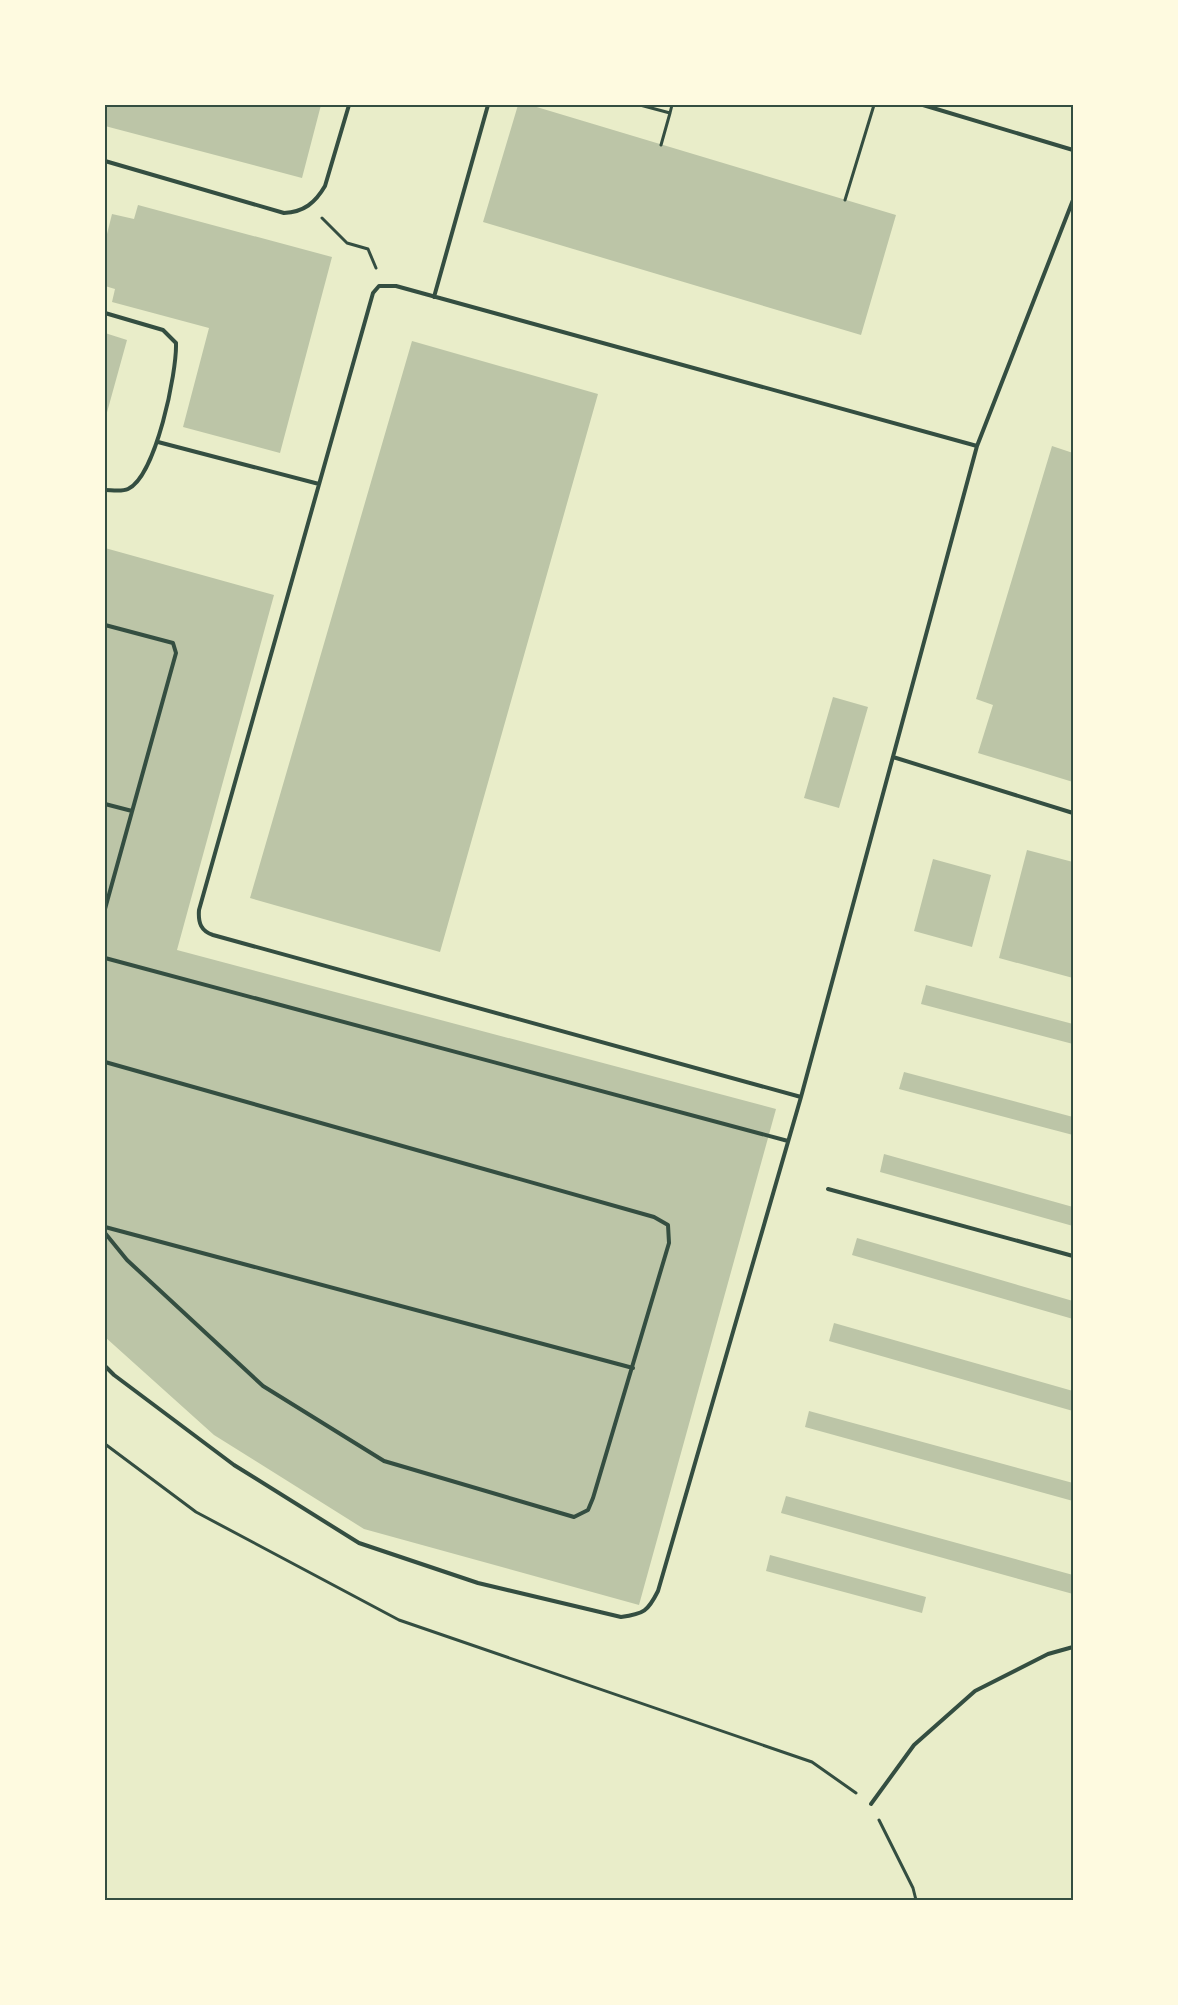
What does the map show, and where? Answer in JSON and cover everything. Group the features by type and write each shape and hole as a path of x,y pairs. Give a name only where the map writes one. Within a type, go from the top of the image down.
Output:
{"lane":[{"path":"105,161 284,212 296,212 310,206 325,186 349,105"},
{"path":"434,296 488,105"},
{"path":"923,105 1073,150"},
{"path":"105,1366 114,1376 234,1465 359,1542 478,1584 621,1617 639,1614 650,1606 658,1591 801,1098 977,446 1073,200"},
{"path":"801,1098 208,933 202,928 198,919 199,910 373,293 379,286 396,286 434,296 977,446"},
{"path":"105,313 163,330 176,343 177,359 158,442 142,477 127,490 105,490"},
{"path":"158,442 319,484"},
{"path":"105,625 173,643 176,653 105,910"},
{"path":"893,757 1073,813"},
{"path":"105,804 132,812"},
{"path":"105,958 788,1142"},
{"path":"105,1062 654,1217 668,1224 669,1243 593,1498 588,1510 574,1517 384,1460 263,1386 127,1260 105,1233"},
{"path":"828,1188 1073,1256"},
{"path":"105,1227 633,1368"},
{"path":"871,1804 914,1745 975,1691 1048,1654 1073,1647"}],"path":[{"path":"640,105 670,113"},
{"path":"661,145 672,105"},
{"path":"845,200 874,105"},
{"path":"310,206 347,243 368,249 383,285"},
{"path":"105,1444 196,1512 399,1620 812,1762 871,1804 913,1888 916,1900"}],"building":[{"path":"105,105 321,105 302,178 105,126"},
{"path":"518,105 530,105 896,215 861,335 483,222"},
{"path":"138,205 332,257 280,453 183,427 209,328 112,302 115,289 105,286 105,242 112,214 134,219"},
{"path":"105,333 127,340 106,416 105,416"},
{"path":"412,341 598,394 440,952 250,898"},
{"path":"1052,446 1073,453 1073,782 978,753 993,705 976,699"},
{"path":"105,548 274,595 177,950 776,1109 639,1605 364,1529 214,1435 105,1337"},
{"path":"833,697 868,707 839,808 804,798"},
{"path":"1027,850 1073,862 1073,978 999,958"},
{"path":"933,859 991,875 972,947 914,931"},
{"path":"926,985 1073,1024 1073,1044 921,1004"},
{"path":"904,1072 1073,1117 1073,1135 899,1089"},
{"path":"884,1154 1073,1207 1073,1226 880,1172"},
{"path":"857,1238 1073,1301 1073,1319 852,1255"},
{"path":"834,1323 1073,1391 1073,1411 829,1341"},
{"path":"809,1411 1073,1483 1073,1501 805,1427"},
{"path":"786,1496 1073,1575 1073,1594 781,1513"},
{"path":"770,1555 926,1597 922,1613 766,1571"}]}
